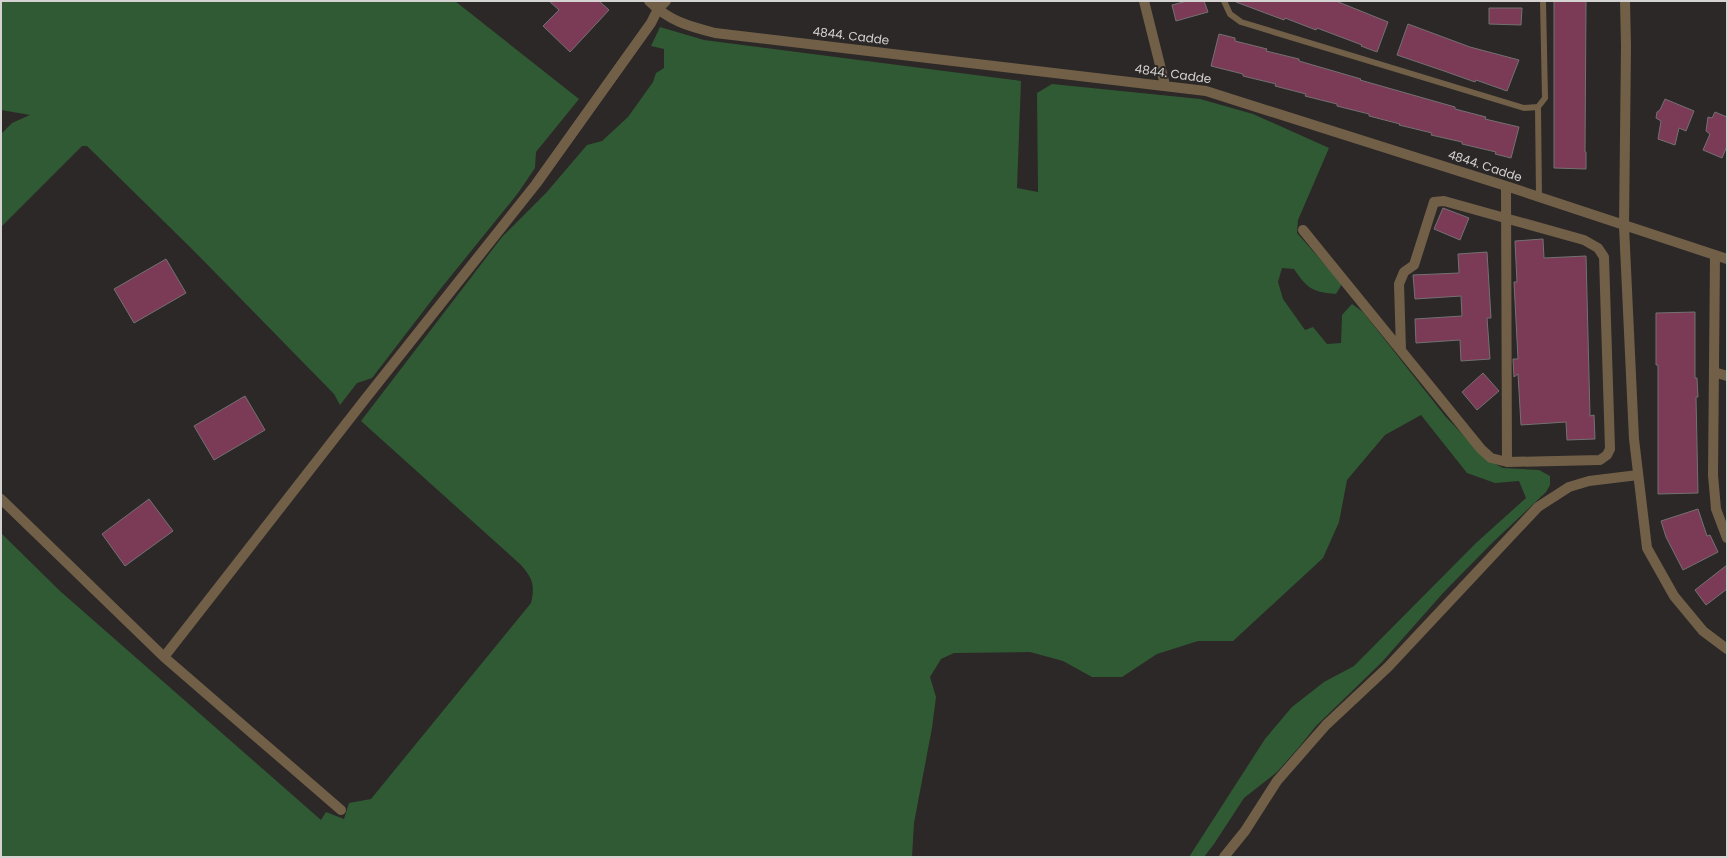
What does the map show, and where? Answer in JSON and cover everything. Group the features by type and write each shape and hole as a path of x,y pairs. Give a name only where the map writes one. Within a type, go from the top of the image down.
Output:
{"street":[{"name":"4844. Cadde","path":"649,1 658,10 672,20 690,27 715,33 1206,91 1506,186 1727,259"},
{"path":"164,657 366,398 536,184 652,23 658,10 666,1"},
{"path":"1144,1 1165,85"},
{"path":"1625,1 1624,226 1634,439 1647,548 1674,596 1703,631 1727,649"},
{"path":"1506,186 1507,462"},
{"path":"1303,230 1400,350 1481,449 1491,458 1507,462 1600,460 1607,455 1610,449 1604,257 1598,248 1584,240 1444,200 1434,202 1414,265 1404,272 1400,284 1400,350"},
{"path":"1715,255 1713,475 1716,509 1727,538"},
{"path":"1714,372 1727,376"},
{"path":"1224,857 1245,831 1277,781 1326,725 1388,667 1538,507 1569,487 1589,481 1638,475"},
{"path":"1,499 164,657 341,810"}],"lane":[{"path":"1224,1 1230,14 1241,22 1524,108 1538,107"},
{"path":"1539,197 1538,107 1545,98 1543,1"}],"green space":[{"path":"1,1 455,1 579,99 536,152 535,168 518,193 438,292 372,378 357,383 340,405 334,394 195,252 87,146 82,146 1,227 1,134 12,123 30,115 1,110"},
{"path":"660,27 704,40 1021,81 1017,188 1038,192 1037,93 1052,84 1200,99 1253,114 1329,148 1298,220 1297,233 1342,284 1336,294 1321,292 1307,285 1294,269 1282,268 1278,282 1283,299 1305,330 1313,327 1327,344 1341,343 1342,315 1352,304 1363,312 1445,416 1487,460 1503,468 1539,470 1550,476 1550,485 1546,492 1491,544 1443,593 1382,662 1316,726 1277,772 1244,798 1204,857 1189,857 1265,739 1292,707 1324,682 1354,666 1476,543 1526,498 1519,481 1495,483 1467,473 1421,415 1385,435 1347,480 1339,522 1323,558 1233,641 1198,641 1157,654 1122,677 1092,677 1063,661 1030,652 954,653 941,659 930,677 936,697 932,728 914,823 912,857 1,857 1,533 60,591 321,820 326,812 344,819 349,803 371,799 531,603 533,591 532,582 521,565 361,421 502,237 546,193 587,145 602,141 628,117 653,82 656,73 664,68 664,49 651,46"}],"building":[{"path":"549,1 599,1 609,10 570,52 543,26 559,10"},
{"path":"1187,1 1204,1 1208,12 1176,21 1172,5"},
{"path":"1236,1 1336,1 1388,22 1377,52 1317,28 1316,30 1285,18 1284,20"},
{"path":"1554,1 1586,1 1586,169 1554,168"},
{"path":"1489,8 1522,8 1521,25 1489,24"},
{"path":"1408,24 1470,47 1519,60 1507,91 1476,80 1475,82 1397,55"},
{"path":"1219,34 1235,38 1235,41 1267,49 1266,51 1299,59 1299,61 1361,79 1360,80 1455,107 1455,109 1486,117 1485,119 1519,127 1511,158 1495,154 1496,152 1462,144 1462,142 1431,135 1432,133 1369,116 1369,114 1337,106 1337,104 1305,96 1306,94 1275,86 1276,84 1211,66"},
{"path":"1665,99 1694,111 1686,131 1679,128 1675,145 1658,139 1661,121 1656,118 1657,112 1660,110"},
{"path":"1715,112 1727,117 1727,146 1722,158 1703,150 1710,134 1706,131 1708,117 1712,118"},
{"path":"1443,208 1469,218 1460,240 1434,229"},
{"path":"1543,239 1544,258 1586,256 1590,416 1594,415 1595,439 1567,440 1566,422 1521,425 1518,374 1514,377 1513,359 1518,359 1514,282 1517,282 1515,241"},
{"path":"1487,252 1491,318 1487,318 1490,359 1461,361 1460,340 1416,343 1415,319 1462,316 1461,296 1415,299 1413,275 1459,273 1458,254"},
{"path":"166,259 186,293 134,323 114,289"},
{"path":"1695,312 1695,378 1697,378 1698,397 1696,397 1698,493 1658,494 1658,365 1656,365 1656,313"},
{"path":"1483,373 1499,391 1477,410 1462,392"},
{"path":"245,396 265,430 214,460 194,426"},
{"path":"149,499 173,531 125,566 102,534"},
{"path":"1698,509 1707,536 1710,535 1718,552 1683,570 1666,537 1661,521"},
{"path":"1727,565 1727,589 1706,605 1695,590"}]}
